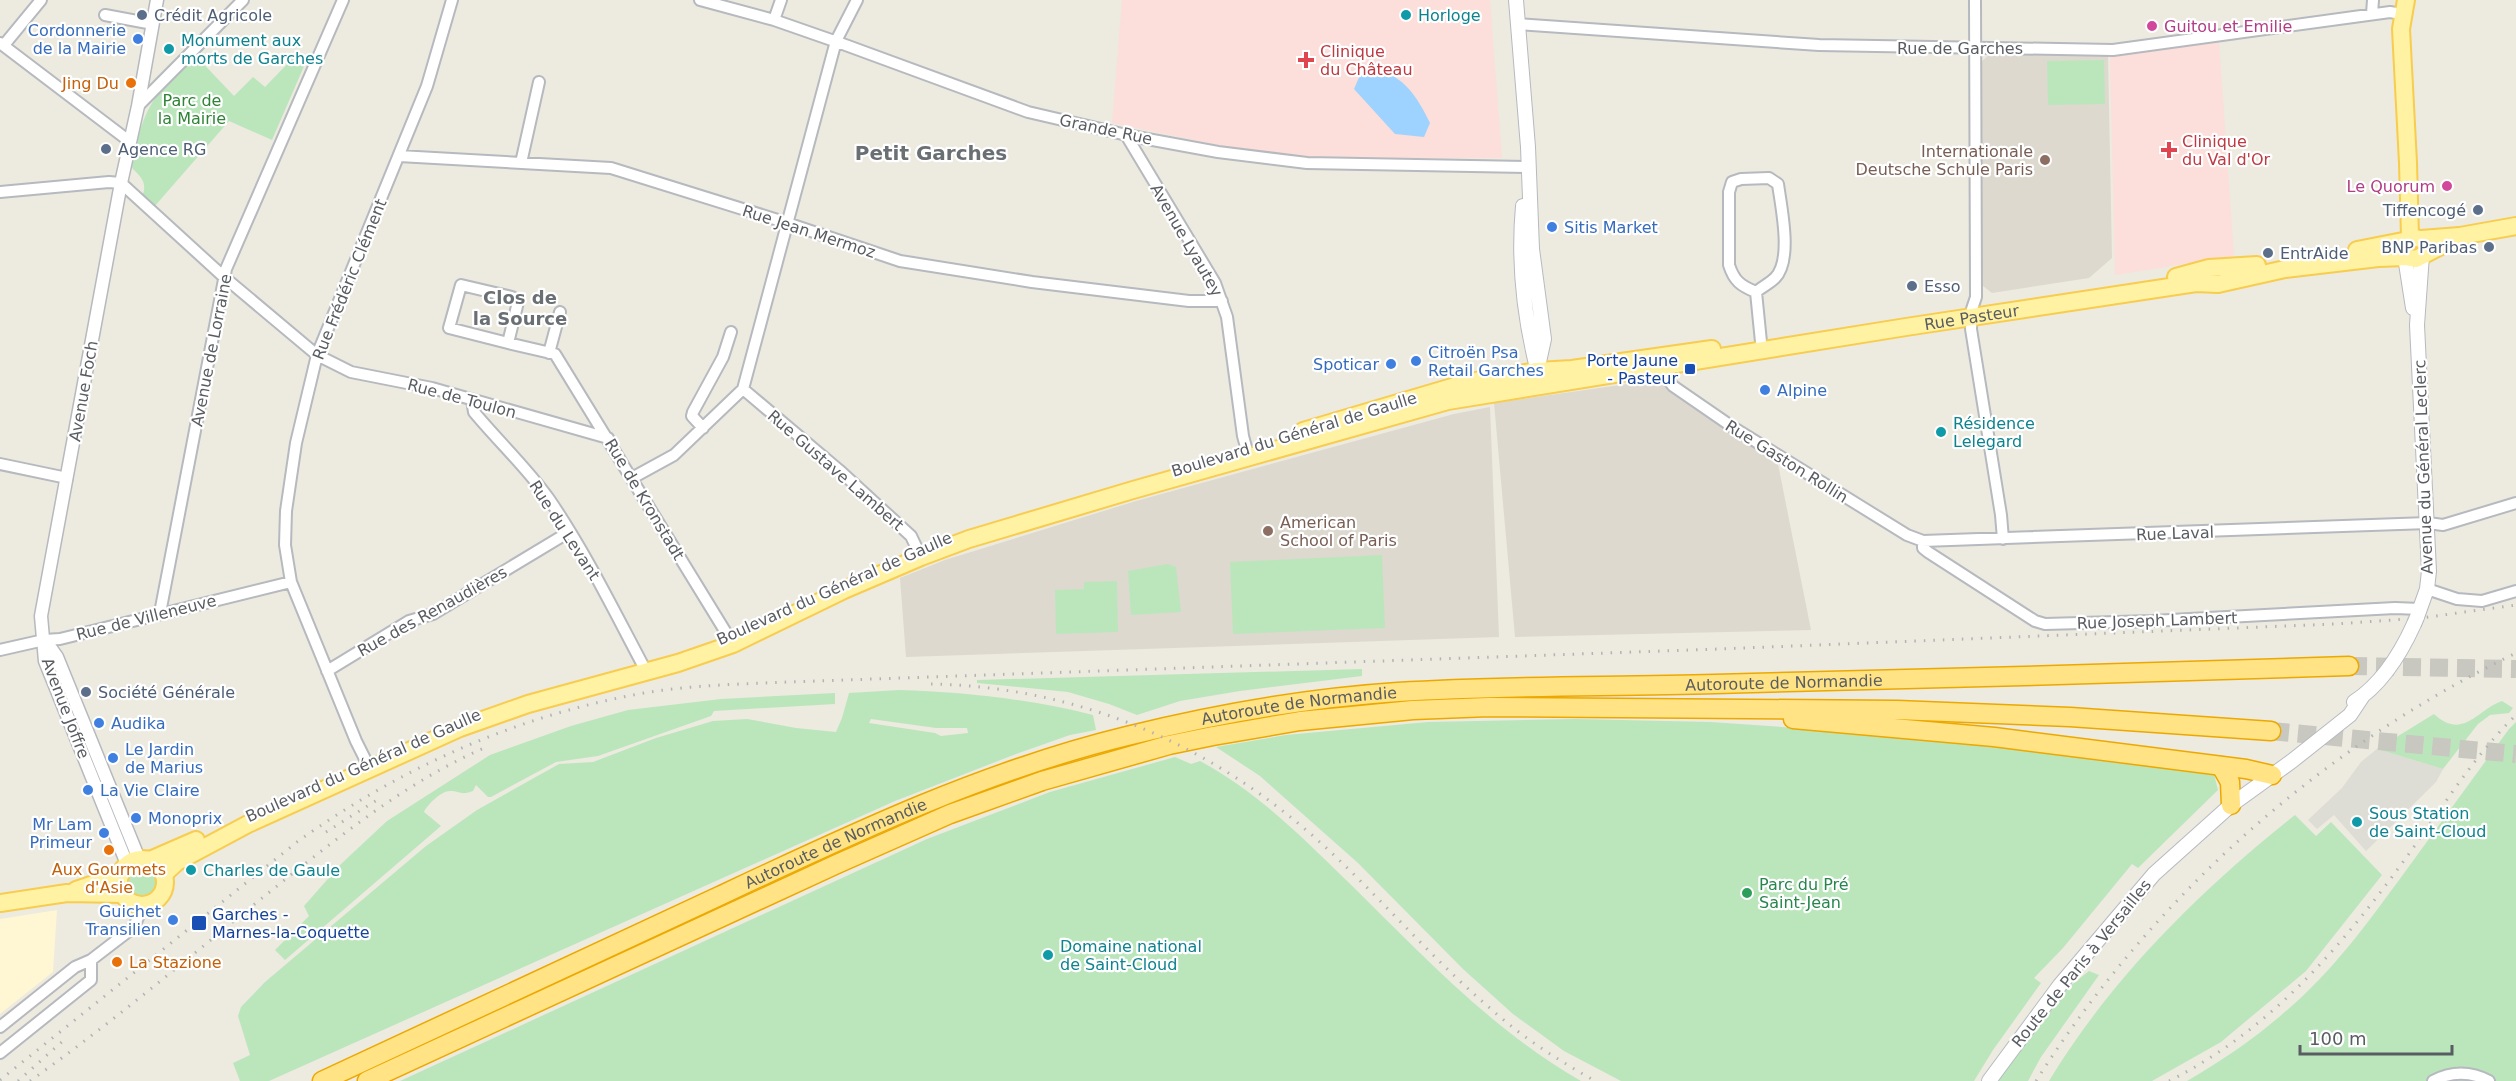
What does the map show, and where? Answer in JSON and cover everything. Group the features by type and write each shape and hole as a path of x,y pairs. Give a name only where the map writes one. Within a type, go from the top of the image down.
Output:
{"highway":[{"name":"Autoroute de Normandie","path":"322,1081 818,850 944,796 1037,761 1125,736 1210,718 1299,702 1356,695 1489,687 1703,684 2349,666"},
{"name":"Autoroute de Normandie","path":"367,1081 950,814 1042,781 1169,745 1300,722 1413,710 1489,707 1897,710 2070,717 2271,731"},
{"path":"1760,708 1780,718 1994,737 2267,774"},
{"path":"2221,766 2230,782 2230,805"}],"main road":[{"path":"1516,0 1529,172 1524,201 1520,258 1530,342 1538,378"},
{"path":"2404,7 2401,29 2412,246"},
{"name":"Rue Pasteur","path":"1538,378 1572,369 1761,347 2172,278 2217,276 2249,266 2412,246 2516,226"},
{"name":"Avenue du Général Leclerc","path":"2230,805 2362,697 2391,666 2417,617 2427,589 2428,524 2412,246"},
{"name":"Rue Pasteur","path":"1538,378 1664,368 1761,347"},
{"name":"Boulevard du Général de Gaulle","path":"1474,389 1499,377 1538,378"},
{"name":"Boulevard du Général de Gaulle","path":"67,893 368,764 459,728 731,640 984,524 1474,389 1538,378"},
{"name":"Avenue du Général Leclerc","path":"2267,774 2292,761 2350,715 2362,697"},
{"name":"Boulevard du Général de Gaulle","path":"164,874 177,862 368,764"},
{"name":"Route de Paris à Versailles","path":"1989,1081 2030,1022 2154,874 2230,805"},
{"path":"134,865 158,866 164,874 165,885 160,897 148,904 133,903 122,894 119,881 134,865"},
{"path":"0,903 67,893 122,894"}],"street":[{"path":"41,0 2,44 129,141"},
{"name":"Avenue Foch","path":"44,640 41,616 157,0"},
{"path":"138,106 243,0"},
{"name":"Avenue de Lorraine","path":"160,613 225,277 343,0"},
{"name":"Rue Frédéric Clément","path":"368,764 356,741 291,582 285,545 286,512 296,443 317,355 427,86 452,0"},
{"name":"Grande Rue","path":"700,0 774,20 836,41 1028,112 1126,135 1218,152 1307,163 1529,172"},
{"path":"774,20 781,0"},
{"path":"632,478 674,455 743,389 836,41 857,0"},
{"path":"1975,0 1976,297 1971,332 2003,539"},
{"path":"2372,14 2373,0"},
{"name":"Rue de Garches","path":"1517,24 1819,45 2113,50 2390,12 2404,7"},
{"path":"105,15 153,24"},
{"path":"521,163 539,82"},
{"name":"Avenue Lyautey","path":"1126,135 1212,278 1222,301 1227,317 1248,453"},
{"name":"Rue Jean Mermoz","path":"399,156 611,168 900,261 1032,282 1189,301 1222,301"},
{"path":"1741,178 1769,178 1778,184 1785,231 1783,258 1777,276 1756,292 1740,285 1732,276 1729,265 1729,192 1732,182 1741,178"},
{"path":"0,192 109,182 121,183"},
{"name":"Rue de Toulon","path":"121,183 225,277 317,355 351,372 393,379 608,438"},
{"path":"508,343 518,302 512,297 461,285 449,328 508,343 552,354 560,312"},
{"path":"1756,292 1761,347"},
{"path":"703,428 692,416 693,412 723,357 731,332"},
{"name":"Rue de Kronstadt","path":"552,354 608,438 731,640"},
{"name":"Rue Gaston Rollin","path":"1664,368 1666,377 1673,386 1734,428 1907,535 1923,541"},
{"name":"Rue Gustave Lambert","path":"743,389 847,477 911,536 919,553"},
{"name":"Rue du Levant","path":"472,400 474,412 549,500 599,582 644,668"},
{"path":"0,464 67,478"},
{"name":"Rue Laval","path":"1923,541 2443,525 2516,503"},
{"name":"Rue des Renaudières","path":"327,670 410,621 433,614 568,532"},
{"name":"Rue Joseph Lambert","path":"1923,541 1923,548 1928,552 2035,621 2045,624 2176,620 2395,608 2417,617"},
{"name":"Rue de Villeneuve","path":"0,650 44,640 60,639 291,582"},
{"path":"2427,589 2457,599 2482,601 2516,591"},
{"name":"Avenue Joffre","path":"44,640 57,657 134,865"},
{"path":"0,1027 75,968 91,960 134,927 141,905"},
{"path":"0,1053 91,980 91,960"},
{"path":"2433,1081 2457,1073 2479,1076 2489,1081"}],"shaded area":[{"name":"Clinique du Château","path":"1122,0 1490,0 1502,158 1316,158 1228,147 1112,123"},
{"name":"Clinique du Val d'Or","path":"2219,42 2234,256 2115,275 2110,55"},
{"name":"Internationale Deutsche Schule Paris","path":"1991,53 2108,55 2112,258 2089,278 1992,293 1979,283 1981,62"},
{"path":"1655,380 1777,459 1811,630 1515,637 1494,403"},
{"name":"American School of Paris","path":"1490,407 1499,637 906,657 900,578 945,560 1136,501 1454,414"},
{"path":"2377,749 2443,769 2436,782 2366,851 2334,815 2317,829 2308,820 2342,788 2361,762"},
{"path":"57,910 53,972 0,1014 0,919"}],"green space":[{"name":"Parc de la Mairie","path":"195,55 234,96 253,77 265,87 292,59 305,64 272,140 229,121 154,207 142,196 144,184 132,168 140,131 159,93"},
{"path":"2104,60 2105,104 2048,105 2047,61"},
{"path":"1382,555 1385,628 1233,634 1230,562"},
{"path":"1168,564 1176,567 1181,612 1131,615 1128,571"},
{"path":"1117,581 1118,632 1056,634 1055,590 1084,589 1084,582"},
{"path":"1362,669 1362,676 1180,701 1137,715 1068,692 977,683 977,680"},
{"path":"924,691 1021,701 1093,715 1096,730 1070,735 1016,754 895,801 269,1081 240,1081 233,1063 250,1055 238,1016 241,1007 265,982 426,846 477,810 559,764 593,762 656,738 713,721 747,719 796,728 836,732 849,693","holes":["871,719 936,728 967,728 968,733 941,736 935,733 869,723"]},
{"path":"835,693 835,704 714,711 711,716 598,756 556,762 491,797 488,797 476,785 473,791 469,792 443,793 431,802 424,812 441,826 285,960 275,950 309,916 304,906 341,864 387,821 490,755 571,726 628,710 721,699"},
{"path":"2502,701 2513,708 2509,713 2490,715 2478,724 2443,769 2377,749 2434,714 2444,722 2462,724"},
{"name":"Parc du Pré Saint-Jean","path":"1575,719 1711,722 2065,751 2214,774 2218,790 2138,868 2132,864 2063,948 2034,978 2041,983 1993,1050 1974,1081 1621,1081 1564,1051 1513,1014 1463,969 1358,863 1260,776 1216,747 1286,735 1428,722"},
{"path":"2516,722 2516,1081 2187,1081 2229,1055 2269,1026 2326,972 2369,920"},
{"name":"Domaine national de Saint-Cloud","path":"1175,757 1191,764 1200,761 1259,800 1311,846 1457,988 1516,1038 1581,1081 400,1081 927,839 1050,792"},
{"path":"2295,815 2316,836 2331,822 2382,875 2306,971 2221,1042 2152,1081 2049,1081 2101,1006 2160,937 2226,874"},
{"path":"142,864 155,869 160,882 155,895 142,900 129,895 124,882 129,869"},
{"path":"2089,971 2099,975 2041,1057 2028,1081 1997,1081 2012,1057 2060,994"}],"water":[{"path":"1375,67 1395,77 1415,96 1430,123 1424,137 1395,134 1354,89 1360,75"}],"tunnel":[{"path":"2349,666 2516,669"},
{"path":"2271,731 2516,754"}],"railway":[{"path":"0,1080 297,842 336,815 419,768 506,730 551,715 644,693 753,683 1719,649 2335,624 2421,618 2516,605"},
{"path":"2036,1081 2082,1014 2133,950 2187,890 2246,834 2309,781 2375,734 2444,691 2516,653"},
{"path":"931,684 986,688 1040,696 1091,710 1141,728 1190,751 1236,778 1280,809 1322,844 1447,969 1503,1020 1541,1048 1595,1081"},
{"path":"2169,1081 2243,1035 2307,978 2364,914 2475,761 2516,715"},
{"path":"30,1081 128,1007 357,824 431,775 484,748"},
{"path":"326,832 377,800"},
{"path":"18,1081 65,1039"}],"place":[{"name":"Crédit Agricole","path":"142,15"},
{"name":"Horloge","path":"1406,15"},
{"name":"Guitou et Emilie","path":"2152,26"},
{"name":"Cordonnerie de la Mairie","path":"138,39"},
{"name":"Monument aux morts de Garches","path":"169,49"},
{"name":"Clinique du Château","path":"1306,60"},
{"name":"Jing Du","path":"131,83"},
{"name":"Agence RG","path":"106,149"},
{"name":"Clinique du Val d'Or","path":"2169,150"},
{"name":"Internationale Deutsche Schule Paris","path":"2045,160"},
{"name":"Le Quorum","path":"2447,186"},
{"name":"Tiffencogé","path":"2478,210"},
{"name":"Sitis Market","path":"1552,227"},
{"name":"BNP Paribas","path":"2489,247"},
{"name":"EntrAide","path":"2268,253"},
{"name":"Esso","path":"1912,286"},
{"name":"Citroën Psa Retail Garches","path":"1416,361"},
{"name":"Spoticar","path":"1391,364"},
{"name":"Porte Jaune - Pasteur","path":"1690,369"},
{"name":"Alpine","path":"1765,390"},
{"name":"Résidence Lelegard","path":"1941,432"},
{"name":"American School of Paris","path":"1268,531"},
{"name":"Société Générale","path":"86,692"},
{"name":"Audika","path":"99,723"},
{"name":"Le Jardin de Marius","path":"113,758"},
{"name":"La Vie Claire","path":"88,790"},
{"name":"Monoprix","path":"136,818"},
{"name":"Sous Station de Saint-Cloud","path":"2357,822"},
{"name":"Mr Lam Primeur","path":"104,833"},
{"name":"Aux Gourmets d'Asie","path":"109,850"},
{"name":"Charles de Gaule","path":"191,870"},
{"name":"Parc du Pré Saint-Jean","path":"1747,893"},
{"name":"Guichet Transilien","path":"173,920"},
{"name":"Garches - Marnes-la-Coquette","path":"199,923"},
{"name":"Domaine national de Saint-Cloud","path":"1048,955"},
{"name":"La Stazione","path":"117,962"}],"district":[{"name":"Petit Garches","path":"931,153"},
{"name":"Clos de la Source","path":"520,308"}]}
